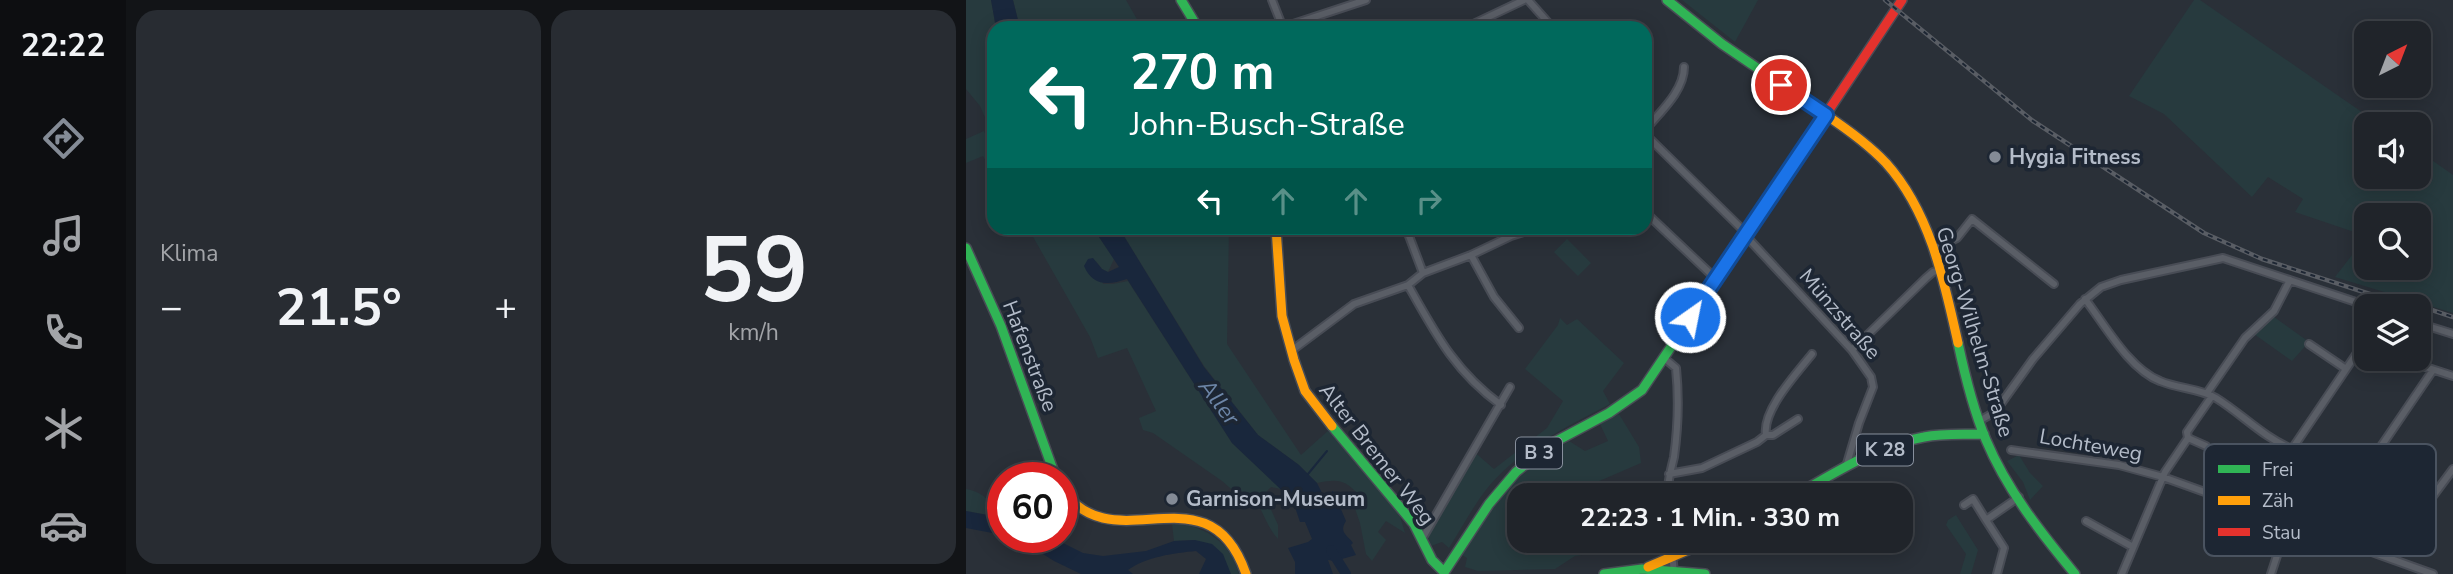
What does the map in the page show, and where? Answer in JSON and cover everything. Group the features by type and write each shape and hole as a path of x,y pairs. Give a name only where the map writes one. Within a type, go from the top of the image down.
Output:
{"main road":[{"path":"1181,0 1194,21"},
{"name":"Georg-Wilhelm-Straße","path":"1667,0 1722,44 1878,154 1899,178 1924,222 1934,249 1984,434 2019,497 2075,574"},
{"name":"B 3","path":"1445,573 1487,502 1510,477 1549,446 1633,399 1646,385 1902,0"},
{"name":"Alter Bremer Weg","path":"1276,235 1282,316 1305,391 1404,512 1432,560 1445,573"},
{"name":"Hafenstraße","path":"966,248 1002,326 1050,462"},
{"name":"K 28","path":"1818,483 1890,447 1916,439 1940,435 1984,434"},
{"path":"1078,508 1104,520 1178,516 1207,524 1223,535 1236,549 1246,574"},
{"path":"1604,574 1642,569 1683,553"},
{"path":"1685,553 1684,565 1693,572"},
{"path":"1642,569 1704,574"}],"street":[{"path":"1272,0 1280,21"},
{"path":"1303,21 1366,0"},
{"path":"1480,21 1526,0 1546,21"},
{"path":"1652,123 1684,79 1684,67"},
{"name":"Münzstraße","path":"1652,139 1745,234 1852,350 1867,370 1873,387 1858,423 1846,468"},
{"path":"1652,219 1716,278"},
{"path":"1934,249 1957,237 1972,219 2054,284"},
{"path":"1409,235 1423,273"},
{"path":"1291,351 1345,309 1408,285 1423,273 1514,235"},
{"path":"1471,255 1494,298 1519,328"},
{"path":"1979,421 1995,412 2040,350 2085,299 2111,283 2219,258 2354,301"},
{"path":"1852,350 1926,278 1933,272 1940,271"},
{"path":"2122,574 2163,477 2188,438 2187,432 2245,338 2274,311 2287,291 2290,280"},
{"path":"1408,285 1436,336 1453,360 1469,379 1501,405"},
{"path":"2085,299 2143,372 2166,383 2209,394 2283,444"},
{"path":"2431,327 2453,334"},
{"path":"2309,344 2346,369"},
{"path":"1766,435 1764,426 1781,394 1812,354"},
{"path":"1664,358 1676,368 1677,379 1675,442 1669,483"},
{"path":"2295,444 2354,359"},
{"path":"2383,444 2432,370 2453,376"},
{"path":"1422,539 1510,387"},
{"path":"1670,474 1702,468 1766,435 1773,435 1798,419"},
{"path":"2188,438 2204,445"},
{"name":"Lochteweg","path":"2011,450 2119,465 2204,492"},
{"path":"2436,493 2453,469"},
{"path":"1986,520 2019,497"},
{"path":"1964,505 1973,499 2004,548 1997,574"},
{"path":"2086,521 2133,547"},
{"path":"1671,553 1674,572"},
{"path":"2271,574 2277,556"},
{"name":"Lochteweg","path":"2380,556 2433,574"}],"green space":[{"path":"966,0 991,0 995,21 987,21 987,122 980,106 966,89"},
{"path":"1013,0 1126,0 1138,21 1018,21"},
{"path":"1682,0 1758,0 1735,42"},
{"path":"2194,0 2200,0 2362,112 2354,112 2354,189 2431,189 2431,159 2453,175 2453,313 2431,306 2431,294 2391,294 2335,277 2354,252 2354,280 2431,280 2431,203 2354,203 2354,232 2295,212 2303,199 2268,177 2252,197 2164,114 2129,96"},
{"path":"984,131 987,139 987,160 983,156 966,163 966,139"},
{"path":"1032,235 1098,235 1114,259 1108,272 1096,261 1103,284 1128,281 1232,443 1281,489 1271,487 1264,494 1278,525 1278,539 1254,498 1251,500 1240,490 1237,494 1153,433 1143,430 1139,418 1156,411 1127,348 1098,358 1090,337"},
{"path":"1123,235 1229,235 1227,344 1301,455 1329,430 1399,513 1405,533 1386,521 1378,532 1386,540 1372,561 1366,554 1352,500 1359,495 1340,481 1317,483 1299,465 1258,435 1204,366"},
{"path":"1567,239 1591,263 1578,276 1554,252"},
{"path":"2274,317 2309,342 2292,361 2254,334"},
{"path":"1560,318 1567,325 1577,319 1624,363 1603,391 1610,404 1539,443 1507,467 1480,498 1449,548 1442,542 1431,546 1425,530 1472,450 1494,469 1547,428 1563,401 1525,369 1558,325"},
{"path":"1619,414 1639,447 1641,463 1595,483 1513,483 1549,452 1569,441 1585,451 1608,441 1600,424"},
{"path":"2019,455 2030,473 2043,486 2030,500 2023,482 2007,461"},
{"path":"1507,488 1507,553 1594,553 1575,556 1555,569 1478,571 1465,567 1467,558 1459,553 1499,495"},
{"path":"966,489 987,499 987,515 966,511"},
{"path":"1956,515 1978,550 1971,574 1960,574 1966,554 1946,525 1948,520"},
{"path":"1179,523 1200,529 1217,539 1230,554 1239,574 1231,574 1195,540 1174,541 1172,524"}],"water":[{"path":"991,0 1013,0 1018,21 995,21"},
{"name":"Aller","path":"1098,235 1123,235 1204,367 1258,435 1299,465 1317,483 1326,501 1331,501 1332,491 1346,496 1340,507 1346,521 1343,529 1353,543 1351,545 1356,555 1335,561 1328,560 1333,574 1295,574 1295,562 1288,548 1312,539 1305,522 1300,522 1293,501 1232,443 1127,279 1102,283 1092,278 1084,266 1088,259 1093,258 1108,272 1119,267"},
{"path":"966,511 987,515 987,532 966,528"},
{"path":"1195,540 1212,544 1223,554 1231,574 1199,574 1206,559 1196,551 1170,554 1143,562 1128,570 1133,574 1081,574 1041,553 1078,553 1078,550 1103,556 1146,551 1174,541"}],"waterway":[{"path":"1308,474 1327,451"},
{"path":"1331,550 1346,574"}],"railway":[{"path":"1885,0 2033,121 2204,233 2262,259 2370,294"},
{"path":"2431,310 2453,317"}],"traffic: fast":[{"path":"1181,0 1194,21"},
{"path":"1667,0 1722,44 1826,115"},
{"path":"966,248 1001,326 1050,462"},
{"path":"1443,574 1489,504 1516,472 1549,445 1609,413 1642,390 1724,268"},
{"path":"1958,343 1973,404 1994,458 2026,510 2075,574"},
{"path":"1332,426 1414,524 1432,560 1444,572"},
{"path":"1817,483 1858,460 1907,441 1931,436 1984,434"},
{"path":"1604,574 1642,569 1705,574"}],"traffic: slow":[{"path":"1826,115 1879,156 1901,182 1914,203 1941,271 1958,343"},
{"path":"1276,235 1282,316 1294,360 1305,391 1332,426"},
{"path":"1078,505 1083,510 1107,519 1185,519 1209,525 1229,542 1246,574"},
{"path":"1648,567 1681,553"}],"traffic: jam":[{"path":"1724,268 1902,0"}],"place":[{"name":"Hygia Fitness","path":"1995,157"},
{"name":"Garnison-Museum","path":"1172,499"}],"route":[{"path":"1690,317 1826,115 1781,85"}]}
